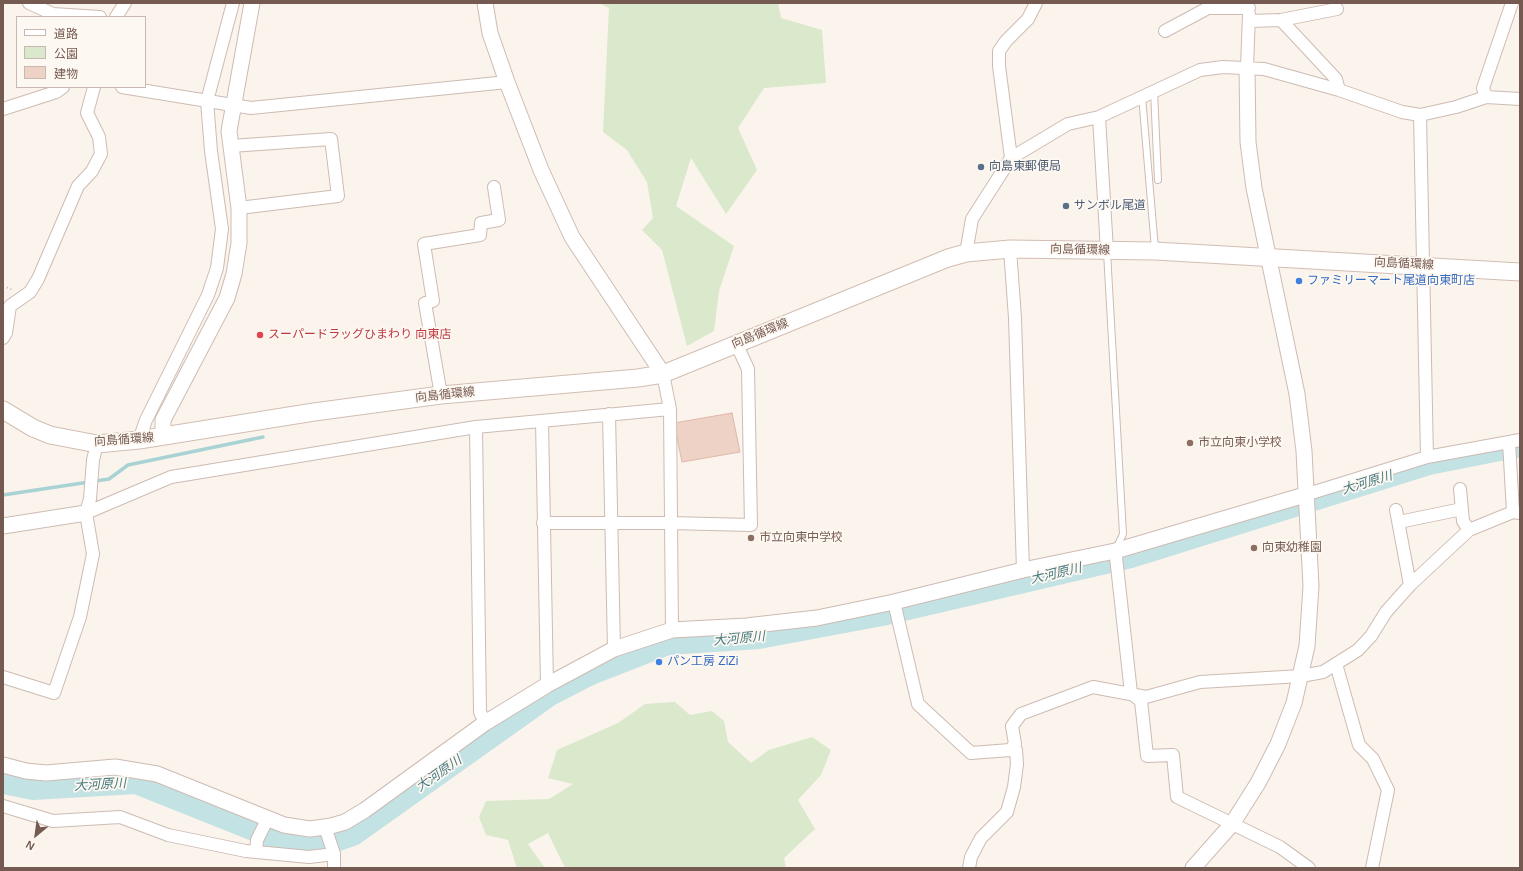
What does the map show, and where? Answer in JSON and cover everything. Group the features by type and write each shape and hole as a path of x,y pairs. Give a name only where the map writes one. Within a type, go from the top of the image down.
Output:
{"main road":[{"name":"向島循環線","path":"3,410 33,428 95,452 139,440 314,412 441,395 638,378 663,374 922,268 966,253 1010,249 1155,251 1268,259 1424,265 1520,272"}],"street":[{"path":"29,3 53,14 84,16"},
{"path":"117,16 124,3"},
{"path":"139,440 146,420 208,295 218,262 222,229 211,151 207,101 233,3"},
{"path":"163,436 163,420 227,298 234,274 239,243 238,208 229,131 252,3"},
{"path":"485,3 490,33 507,82 541,170 572,237 663,374 670,409 672,630"},
{"path":"1011,158 999,66 1000,51 1006,42 1028,19 1036,3"},
{"path":"1486,97 1483,88 1512,3"},
{"path":"1165,31 1208,8 1249,6 1247,68 1248,142 1254,188 1297,394 1308,494 1311,586 1307,646 1294,703 1278,744 1258,783 1232,824 1193,868"},
{"path":"1249,21 1281,20 1337,9"},
{"path":"1281,20 1336,79 1339,90"},
{"path":"966,253 972,219 1011,158 1068,124 1099,117 1200,70 1223,67 1264,69 1339,90 1402,112 1420,115 1456,107 1486,97 1519,97"},
{"path":"128,88 251,108 507,82"},
{"path":"3,109 56,92 62,88"},
{"path":"3,338 6,332 10,306 30,292 38,279 78,186 92,171 101,154 99,137 87,113 94,88"},
{"path":"1420,115 1427,457"},
{"path":"1099,117 1107,251"},
{"path":"231,146 331,139 338,196 238,208"},
{"path":"441,395 424,303 433,301 424,244 480,236 481,223 499,220 494,187"},
{"path":"1010,249 1015,318 1023,570"},
{"path":"543,523 670,523 750,525 748,369 736,343"},
{"path":"4,528 88,506 171,477 476,427 670,409"},
{"path":"609,414 614,649"},
{"path":"542,421 547,685"},
{"path":"476,427 480,712 486,723"},
{"path":"3,765 26,771 46,772 115,767 156,774 284,825 326,832 365,810 486,723 547,685 614,649 672,630 746,626 817,618 894,602 1023,570 1116,558 1308,494 1427,457 1514,441 1516,512 1469,530 1410,585 1386,612 1371,636 1358,650 1323,672 1301,676 1200,682 1146,697 1093,686 1021,714 1012,726 1015,744 1013,748"},
{"path":"3,677 54,693 80,617 93,554 88,506 95,452"},
{"path":"1460,489 1463,521 1469,530"},
{"path":"1399,522 1462,509"},
{"path":"1396,510 1410,585"},
{"path":"1116,558 1131,693 1141,701 1147,756 1173,756 1177,797 1232,824 1246,829 1280,847 1293,863 1309,868"},
{"path":"894,602 918,704 971,753 1010,750 1013,748"},
{"path":"1336,664 1359,745 1373,759 1388,790 1372,868"},
{"path":"969,868 971,857 981,838 1007,812 1017,764 1016,750 1013,748"},
{"path":"3,806 53,821 120,817 168,835 256,846 308,857 334,854"},
{"path":"256,846 268,818"},
{"path":"326,832 334,854 334,868"}],"lane":[{"path":"1154,91 1158,180"},
{"path":"1142,96 1155,251"},
{"path":"1107,251 1123,534 1116,558"}],"green space":[{"path":"599,3 778,3 781,18 822,30 826,83 764,88 738,128 757,170 726,214 691,158 676,206 734,246 719,291 714,331 687,346 662,250 642,230 653,218 647,182 627,150 603,132 609,8"},
{"path":"675,702 690,715 712,711 724,721 728,742 751,763 769,750 812,737 831,750 821,775 798,800 815,829 784,858 786,868 565,868 548,833 528,844 545,868 517,868 508,840 486,835 479,817 486,801 549,799 573,784 548,778 557,750 618,723 645,704"}],"building":[{"path":"732,413 740,452 682,462 674,423"}],"waterway":[{"path":"3,495 109,479 128,465 263,437"},
{"name":"大河原川","path":"3,783 33,789 136,783 289,844 319,847 353,835 550,695 591,674 668,644 759,638 882,615 1131,557 1429,464 1520,446"}],"place":[{"name":"向島東郵便局","path":"981,167"},
{"name":"サンボル尾道","path":"1066,206"},
{"name":"ファミリーマート尾道向東町店","path":"1299,281"},
{"name":"スーパードラッグひまわり 向東店","path":"260,335"},
{"name":"市立向東小学校","path":"1190,443"},
{"name":"市立向東中学校","path":"751,538"},
{"name":"向東幼稚園","path":"1254,548"},
{"name":"パン工房 ZiZi","path":"659,662"}]}
